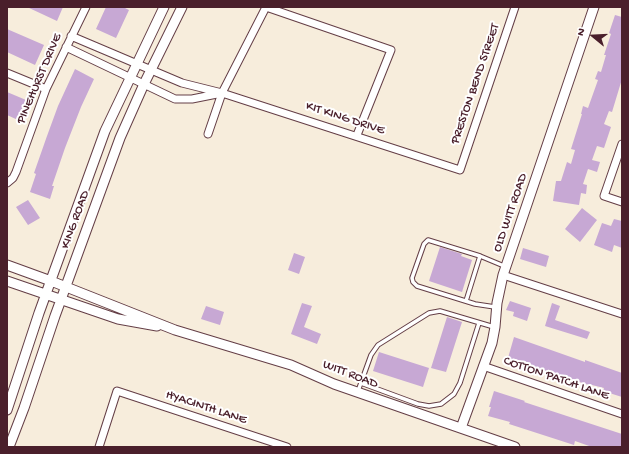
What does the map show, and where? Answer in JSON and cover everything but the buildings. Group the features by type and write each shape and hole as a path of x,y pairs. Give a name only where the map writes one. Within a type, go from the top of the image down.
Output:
{"street":[{"name":"PINEHURST DRIVE","path":"8,183 16,172 46,89 86,7"},
{"name":"KING ROAD","path":"7,410 46,294 104,131 164,7"},
{"name":"KING ROAD","path":"9,447 24,408 65,286 120,138 144,84 182,7"},
{"path":"208,134 222,93 266,7 391,50 357,136"},
{"name":"PRESTON BEND STREET","path":"460,170 515,7"},
{"name":"OLD WITT ROAD","path":"460,428 492,343 495,328 496,307 505,271 591,8"},
{"name":"KIT KING DRIVE","path":"72,36 182,83 222,93 460,170"},
{"name":"KIT KING DRIVE","path":"66,47 175,98 192,99 222,93"},
{"path":"7,73 46,89"},
{"path":"622,144 604,196 622,202"},
{"name":"WITT ROAD","path":"7,265 51,280 176,330 292,365 358,393 515,447"},
{"path":"505,271 622,314"},
{"name":"WITT ROAD","path":"7,281 118,319 176,330"},
{"name":"COTTON PATCH LANE","path":"483,366 622,414"},
{"name":"HYACINTH LANE","path":"99,447 117,391 287,447"}],"lane":[{"path":"496,307 466,302 417,286 413,282 412,278 424,244 428,240 480,256 505,271"},
{"path":"466,302 480,256"},
{"path":"358,393 371,355 378,345 429,314 440,311 495,328"},
{"path":"361,384 418,404 429,406 441,404 454,394 457,389 479,323"}]}
